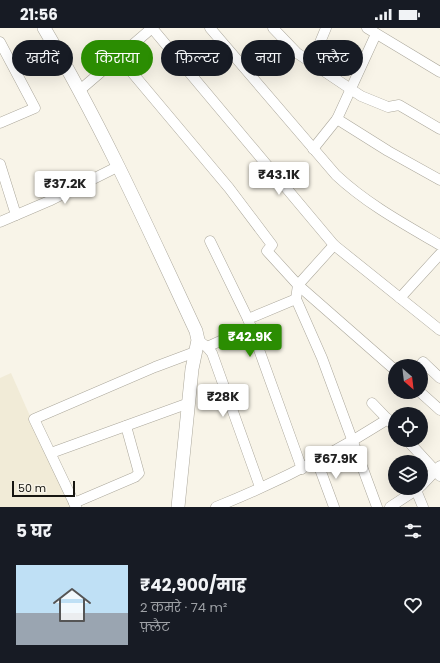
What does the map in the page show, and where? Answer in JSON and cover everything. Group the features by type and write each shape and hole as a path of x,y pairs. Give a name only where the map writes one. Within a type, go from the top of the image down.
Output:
{"street":[{"path":"44,28 80,90 119,166 196,331 200,346 189,403 178,507"},
{"path":"138,40 152,28 334,245 440,330"},
{"path":"210,28 313,148 350,188 387,214 440,245"},
{"path":"274,28 303,57"},
{"path":"321,40 326,28"},
{"path":"367,28 440,72"},
{"path":"313,148 336,119 376,34"},
{"path":"0,42 35,108 0,122"},
{"path":"80,90 97,76"},
{"path":"135,76 229,188 272,245 267,251 298,285 388,364"},
{"path":"330,76 361,96 388,107 399,105 440,129"},
{"path":"336,119 388,151 439,176"},
{"path":"0,164 16,214"},
{"path":"0,222 49,201 119,166"},
{"path":"210,241 250,323 302,469"},
{"path":"334,245 298,285 296,300 322,358 377,507"},
{"path":"400,298 440,254"},
{"path":"126,426 139,473 135,477 75,505 34,419 155,367 296,300"},
{"path":"200,346 212,353 260,488"},
{"path":"428,367 440,378"},
{"path":"428,399 440,410"},
{"path":"51,453 189,403"},
{"path":"372,403 388,419"},
{"path":"216,507 302,469 388,425"},
{"path":"414,447 439,472 428,481"},
{"path":"317,461 334,507"},
{"path":"390,507 408,495"},
{"path":"420,495 423,507"}],"shaded area":[{"path":"11,373 70,507 0,507 0,378"}]}
